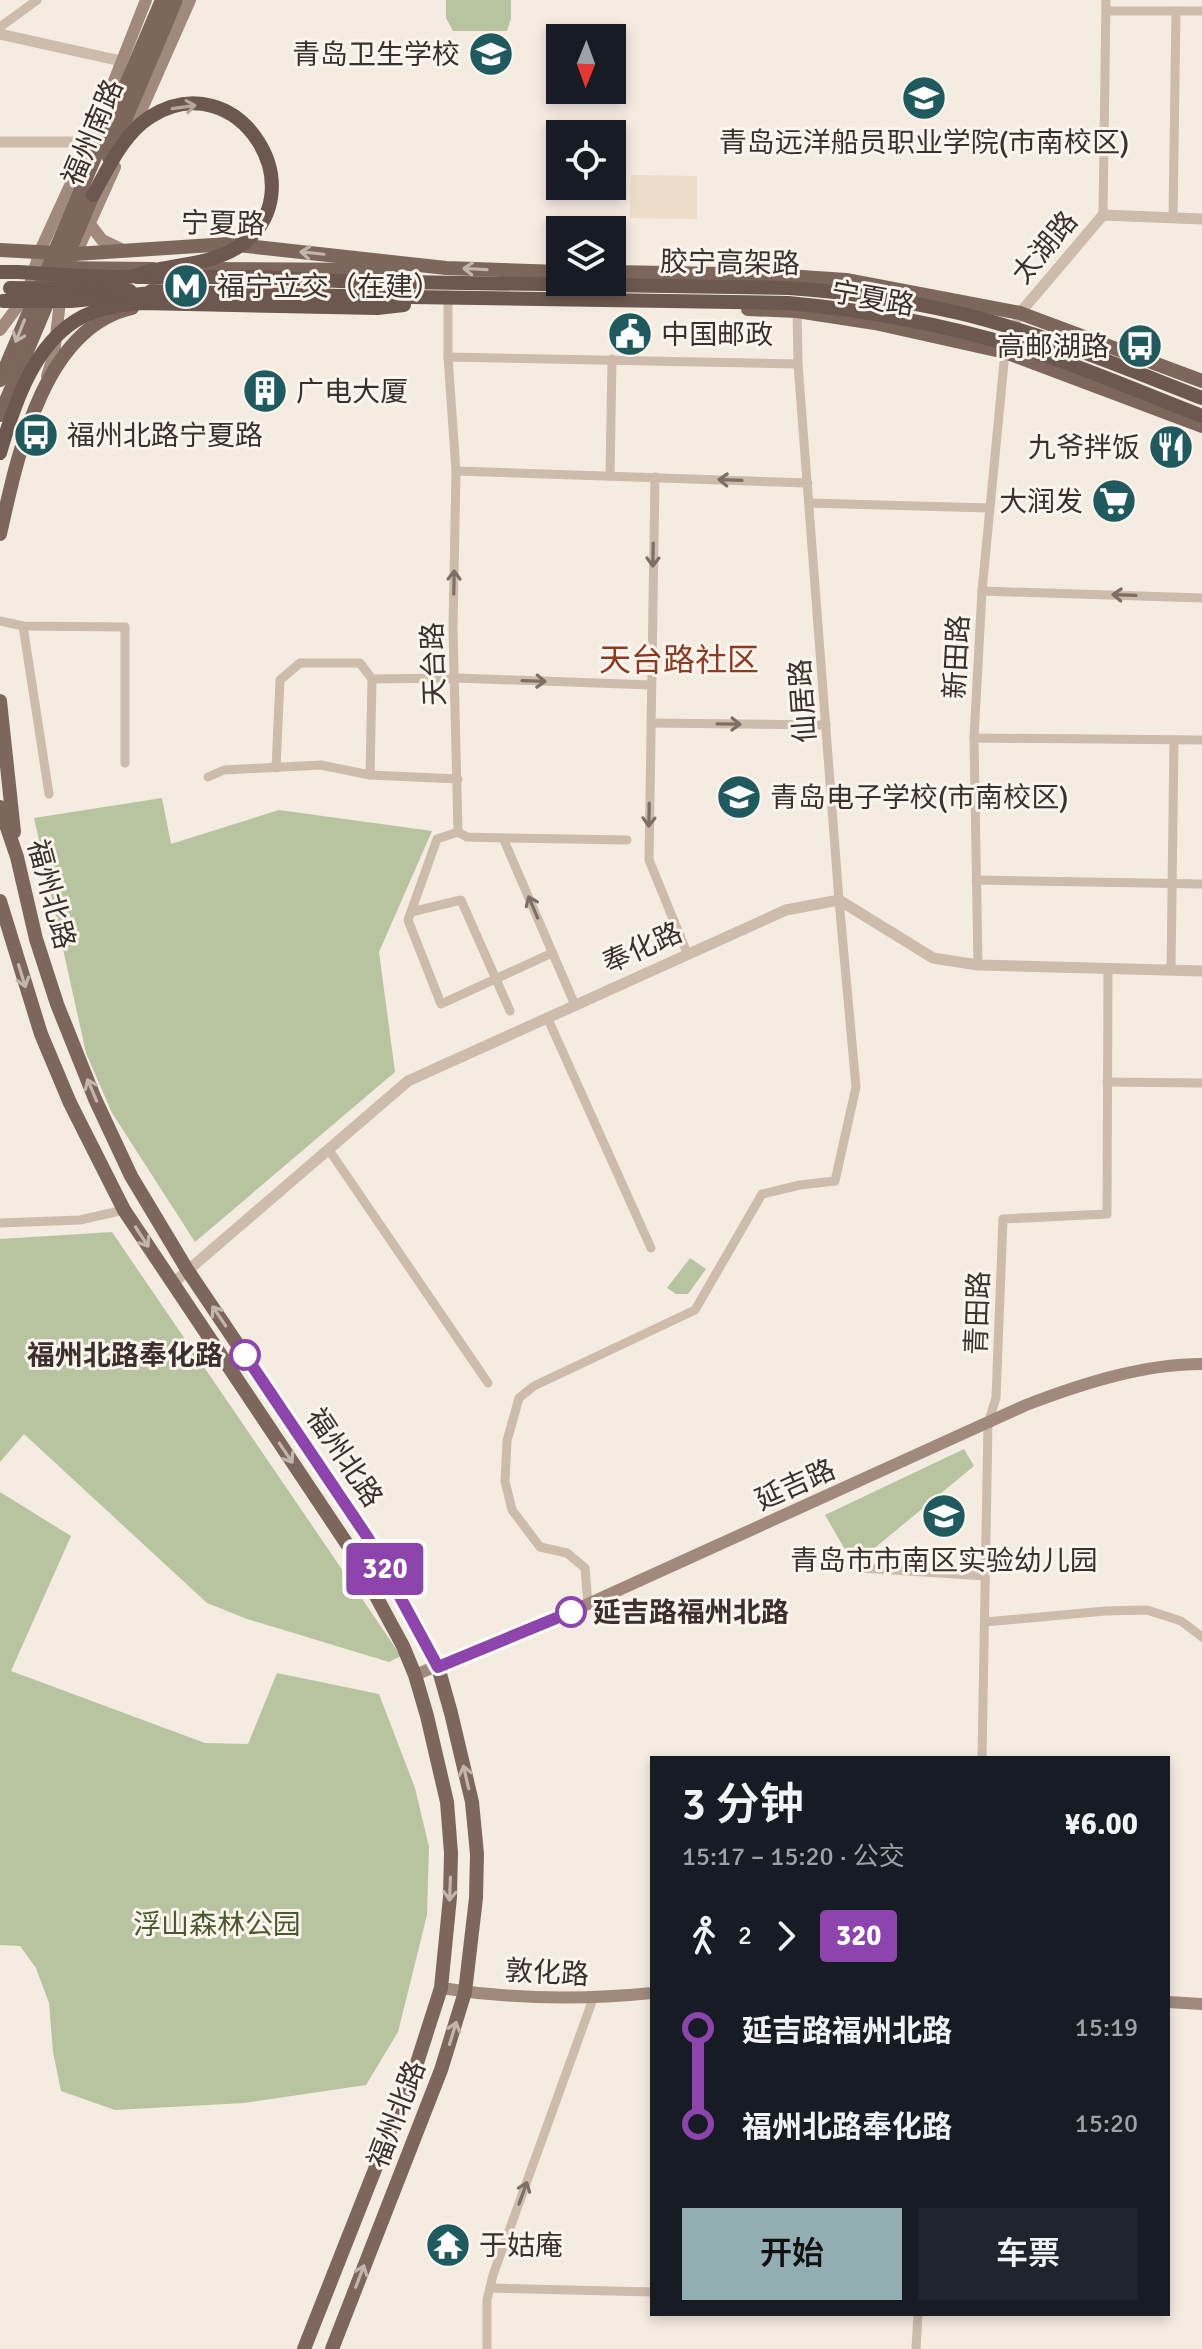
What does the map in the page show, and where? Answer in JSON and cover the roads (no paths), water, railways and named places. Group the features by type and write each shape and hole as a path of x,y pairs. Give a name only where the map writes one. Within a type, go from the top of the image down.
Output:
{"highway":[{"path":"93,195 135,130 149,118 173,108 202,104 217,108 245,124 264,148 271,175 269,201 256,230 246,240 223,254 203,261 130,277"},
{"name":"胶宁高架路","path":"0,270 130,277 824,290 916,304 1009,327 1202,398"},
{"name":"胶宁高架路","path":"1,296 71,301 162,292 788,303 883,314 959,330 1026,350 1202,416"},
{"path":"0,453 20,394 34,366 60,333 90,313 142,303 377,308 465,298"}],"main road":[{"path":"0,330 27,294 40,251 90,142 146,0"},
{"name":"福州南路","path":"52,287 162,0"},
{"name":"福州南路","path":"52,287 176,0"},
{"path":"0,380 52,287 73,261 190,0"},
{"path":"89,223 102,240 126,251"},
{"name":"宁夏路","path":"0,270 34,268 126,251 228,244 446,268 546,272"},
{"name":"宁夏路","path":"0,250 40,251 73,261 397,270 446,268"},
{"name":"宁夏路","path":"626,272 846,280 1020,313 1202,381"},
{"path":"0,534 23,439 54,354 52,287"},
{"path":"0,415 52,287"},
{"path":"1,296 27,294 52,287 183,297"},
{"path":"42,391 82,336 105,319 122,311 183,297"},
{"name":"宁夏路","path":"183,297 797,311 875,323 1005,352 1202,426"},
{"path":"0,407 22,414 25,418 23,439"},
{"path":"0,701 6,810"},
{"path":"0,759 6,810"},
{"name":"福州北路","path":"6,810 48,978 95,1099 131,1176 188,1271 368,1538 438,1667 472,1802 477,1854 476,1898 465,1992 441,2070 332,2349"},
{"name":"福州北路","path":"0,901 41,1034 70,1103 124,1210 351,1550 403,1646 415,1675 447,1802 450,1897 441,1988 417,2063 304,2349"},
{"name":"延吉路","path":"415,1675 588,1604 1066,1389 1151,1369 1202,1364"},
{"name":"敦化路","path":"441,1988 593,1999 650,1993"},
{"path":"1170,2002 1202,2004"}],"street":[{"path":"0,27 37,0"},
{"path":"1103,215 1106,5 1202,11"},
{"path":"1173,218 1176,11"},
{"path":"0,34 121,61"},
{"path":"0,142 90,142"},
{"name":"太湖路","path":"1020,313 1103,215 1202,219"},
{"name":"天台路","path":"446,268 456,471 453,628 458,832"},
{"name":"仙居路","path":"588,1604 585,1568 567,1553 540,1547 512,1510 505,1481 507,1441 519,1398 534,1386 695,1310 762,1194 835,1181 856,1087 798,364 796,277"},
{"name":"新田路","path":"978,965 974,738 982,591 1005,352 1020,313"},
{"path":"448,357 798,364"},
{"path":"610,476 612,359"},
{"path":"456,471 808,483"},
{"path":"655,477 649,860 687,953"},
{"path":"810,503 989,508"},
{"path":"982,591 1202,598"},
{"path":"0,621 23,626 125,627 125,763"},
{"path":"23,626 49,794"},
{"path":"276,768 280,680 300,663 360,663 372,679 370,775"},
{"path":"372,679 456,678 651,685"},
{"path":"651,723 826,725"},
{"path":"974,738 1202,740"},
{"path":"1171,970 1174,740"},
{"path":"208,777 224,770 321,765 370,775 458,779"},
{"path":"552,953 441,1004 408,920 437,839 458,832 467,837 627,840"},
{"path":"503,838 575,1005"},
{"path":"976,880 1202,884"},
{"path":"411,912 461,900 510,1011"},
{"path":"839,900 933,958 978,965 1202,971"},
{"name":"奉化路","path":"172,1284 408,1081 786,910 839,900"},
{"name":"青田路","path":"982,1756 988,1423 996,1398 1003,1219 1107,1214 1108,968"},
{"path":"547,1017 651,1248"},
{"path":"1107,1082 1202,1083"},
{"path":"329,1150 488,1383"},
{"path":"0,1223 80,1220 124,1210"},
{"path":"862,1568 985,1576"},
{"path":"985,1622 1147,1610 1181,1621 1202,1637"},
{"path":"487,2349 490,2288 593,1999"},
{"path":"490,2288 650,2292"},
{"path":"916,2349 918,2316"}],"place":[{"name":"青岛卫生学校","path":"491,54"},
{"name":"青岛远洋船员职业学院(市南校区)","path":"924,98"},
{"name":"福宁立交（在建）","path":"186,286"},
{"name":"中国邮政","path":"630,334"},
{"name":"高邮湖路","path":"1140,346"},
{"name":"广电大厦","path":"265,391"},
{"name":"福州北路宁夏路","path":"36,435"},
{"name":"九爷拌饭","path":"1171,447"},
{"name":"大润发","path":"1114,501"},
{"name":"青岛电子学校(市南校区)","path":"739,797"},
{"name":"福州北路奉化路","path":"245,1355"},
{"name":"青岛市市南区实验幼儿园","path":"944,1516"},
{"name":"延吉路福州北路","path":"571,1612"},
{"name":"于姑庵","path":"448,2245"}],"district":[{"name":"天台路社区","path":"679,660"}],"park label":[{"name":"浮山森林公园","path":"217,1924"}]}
